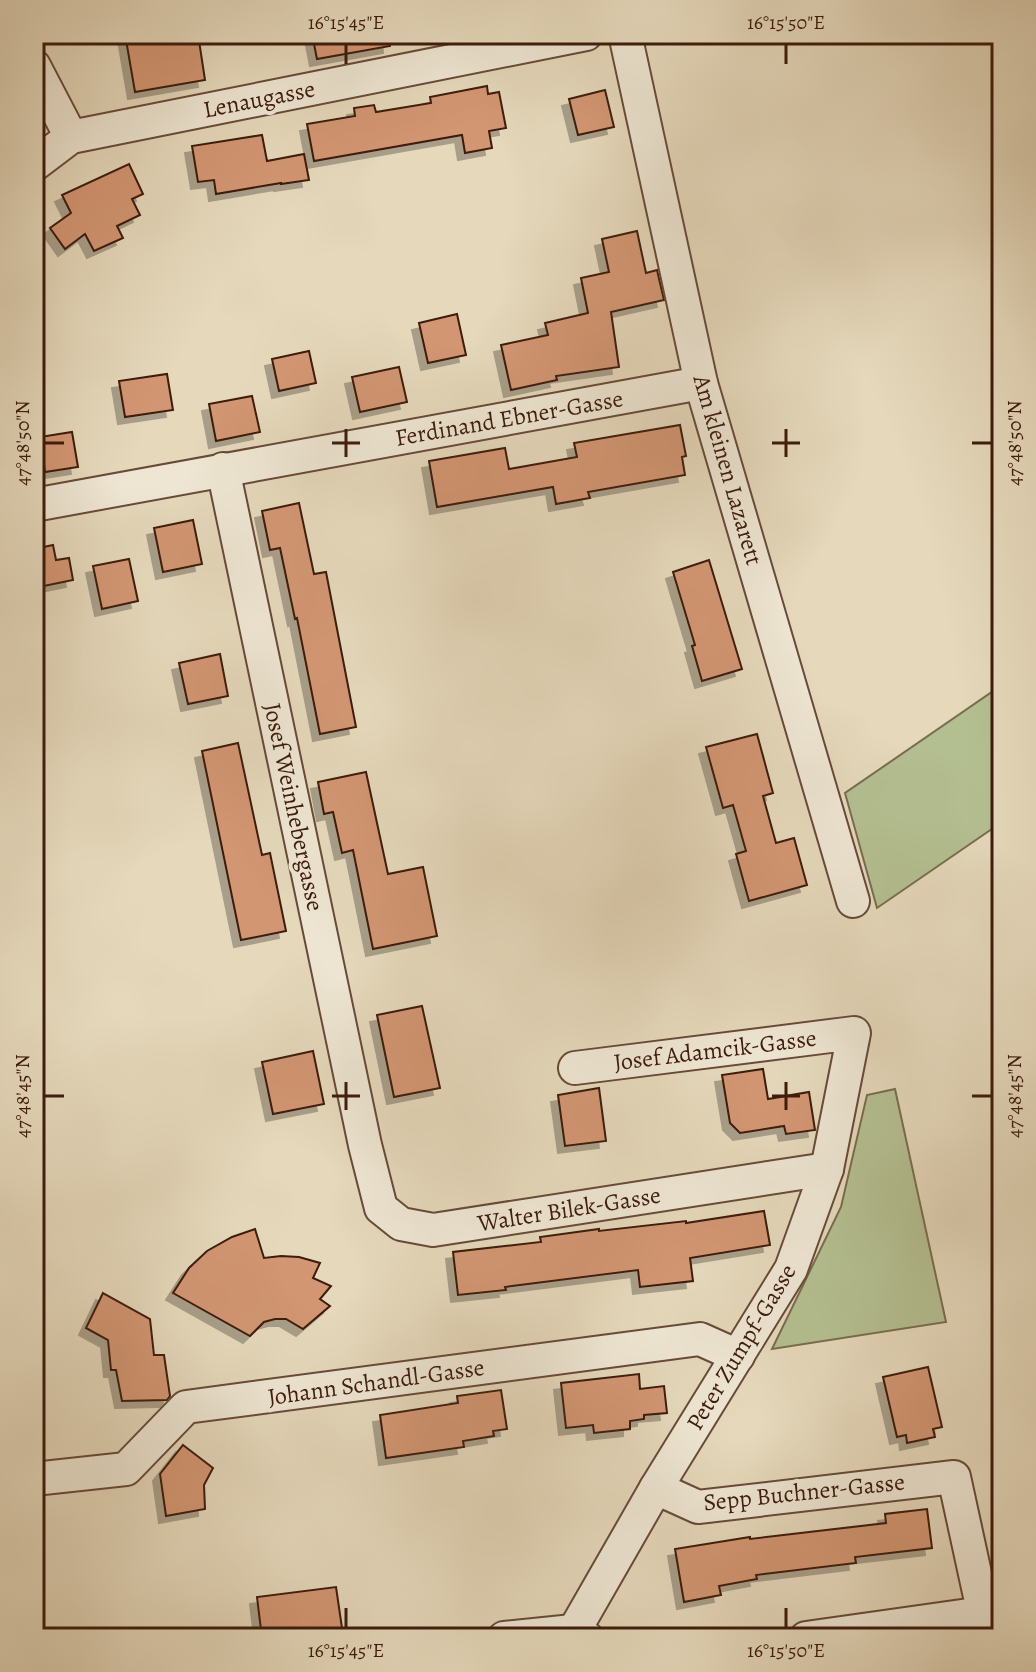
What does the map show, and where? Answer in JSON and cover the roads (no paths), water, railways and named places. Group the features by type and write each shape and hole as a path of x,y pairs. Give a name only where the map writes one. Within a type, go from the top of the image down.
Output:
{"street":[{"name":"Lenaugasse","path":"34,165 71,137 586,34"},
{"name":"Am kleinen Lazarett","path":"625,34 701,383 853,901"},
{"path":"34,66 71,137"},
{"name":"Ferdinand Ebner-Gasse","path":"34,505 701,383"},
{"name":"Josef Weinhebergasse","path":"223,469 365,1145"},
{"name":"Josef Adamcik-Gasse","path":"575,1068 854,1033"},
{"name":"Peter Zumpf-Gasse","path":"577,1636 656,1488 791,1269 827,1169 854,1033"},
{"name":"Walter Bilek-Gasse","path":"365,1145 381,1208 401,1224 433,1230 827,1169"},
{"name":"Johann Schandl-Gasse","path":"34,1479 126,1469 186,1407 700,1339 738,1356"},
{"name":"Sepp Buchner-Gasse","path":"656,1488 698,1507 954,1477 986,1626"},
{"path":"806,1638 986,1626"},
{"path":"504,1638 577,1636"}]}
